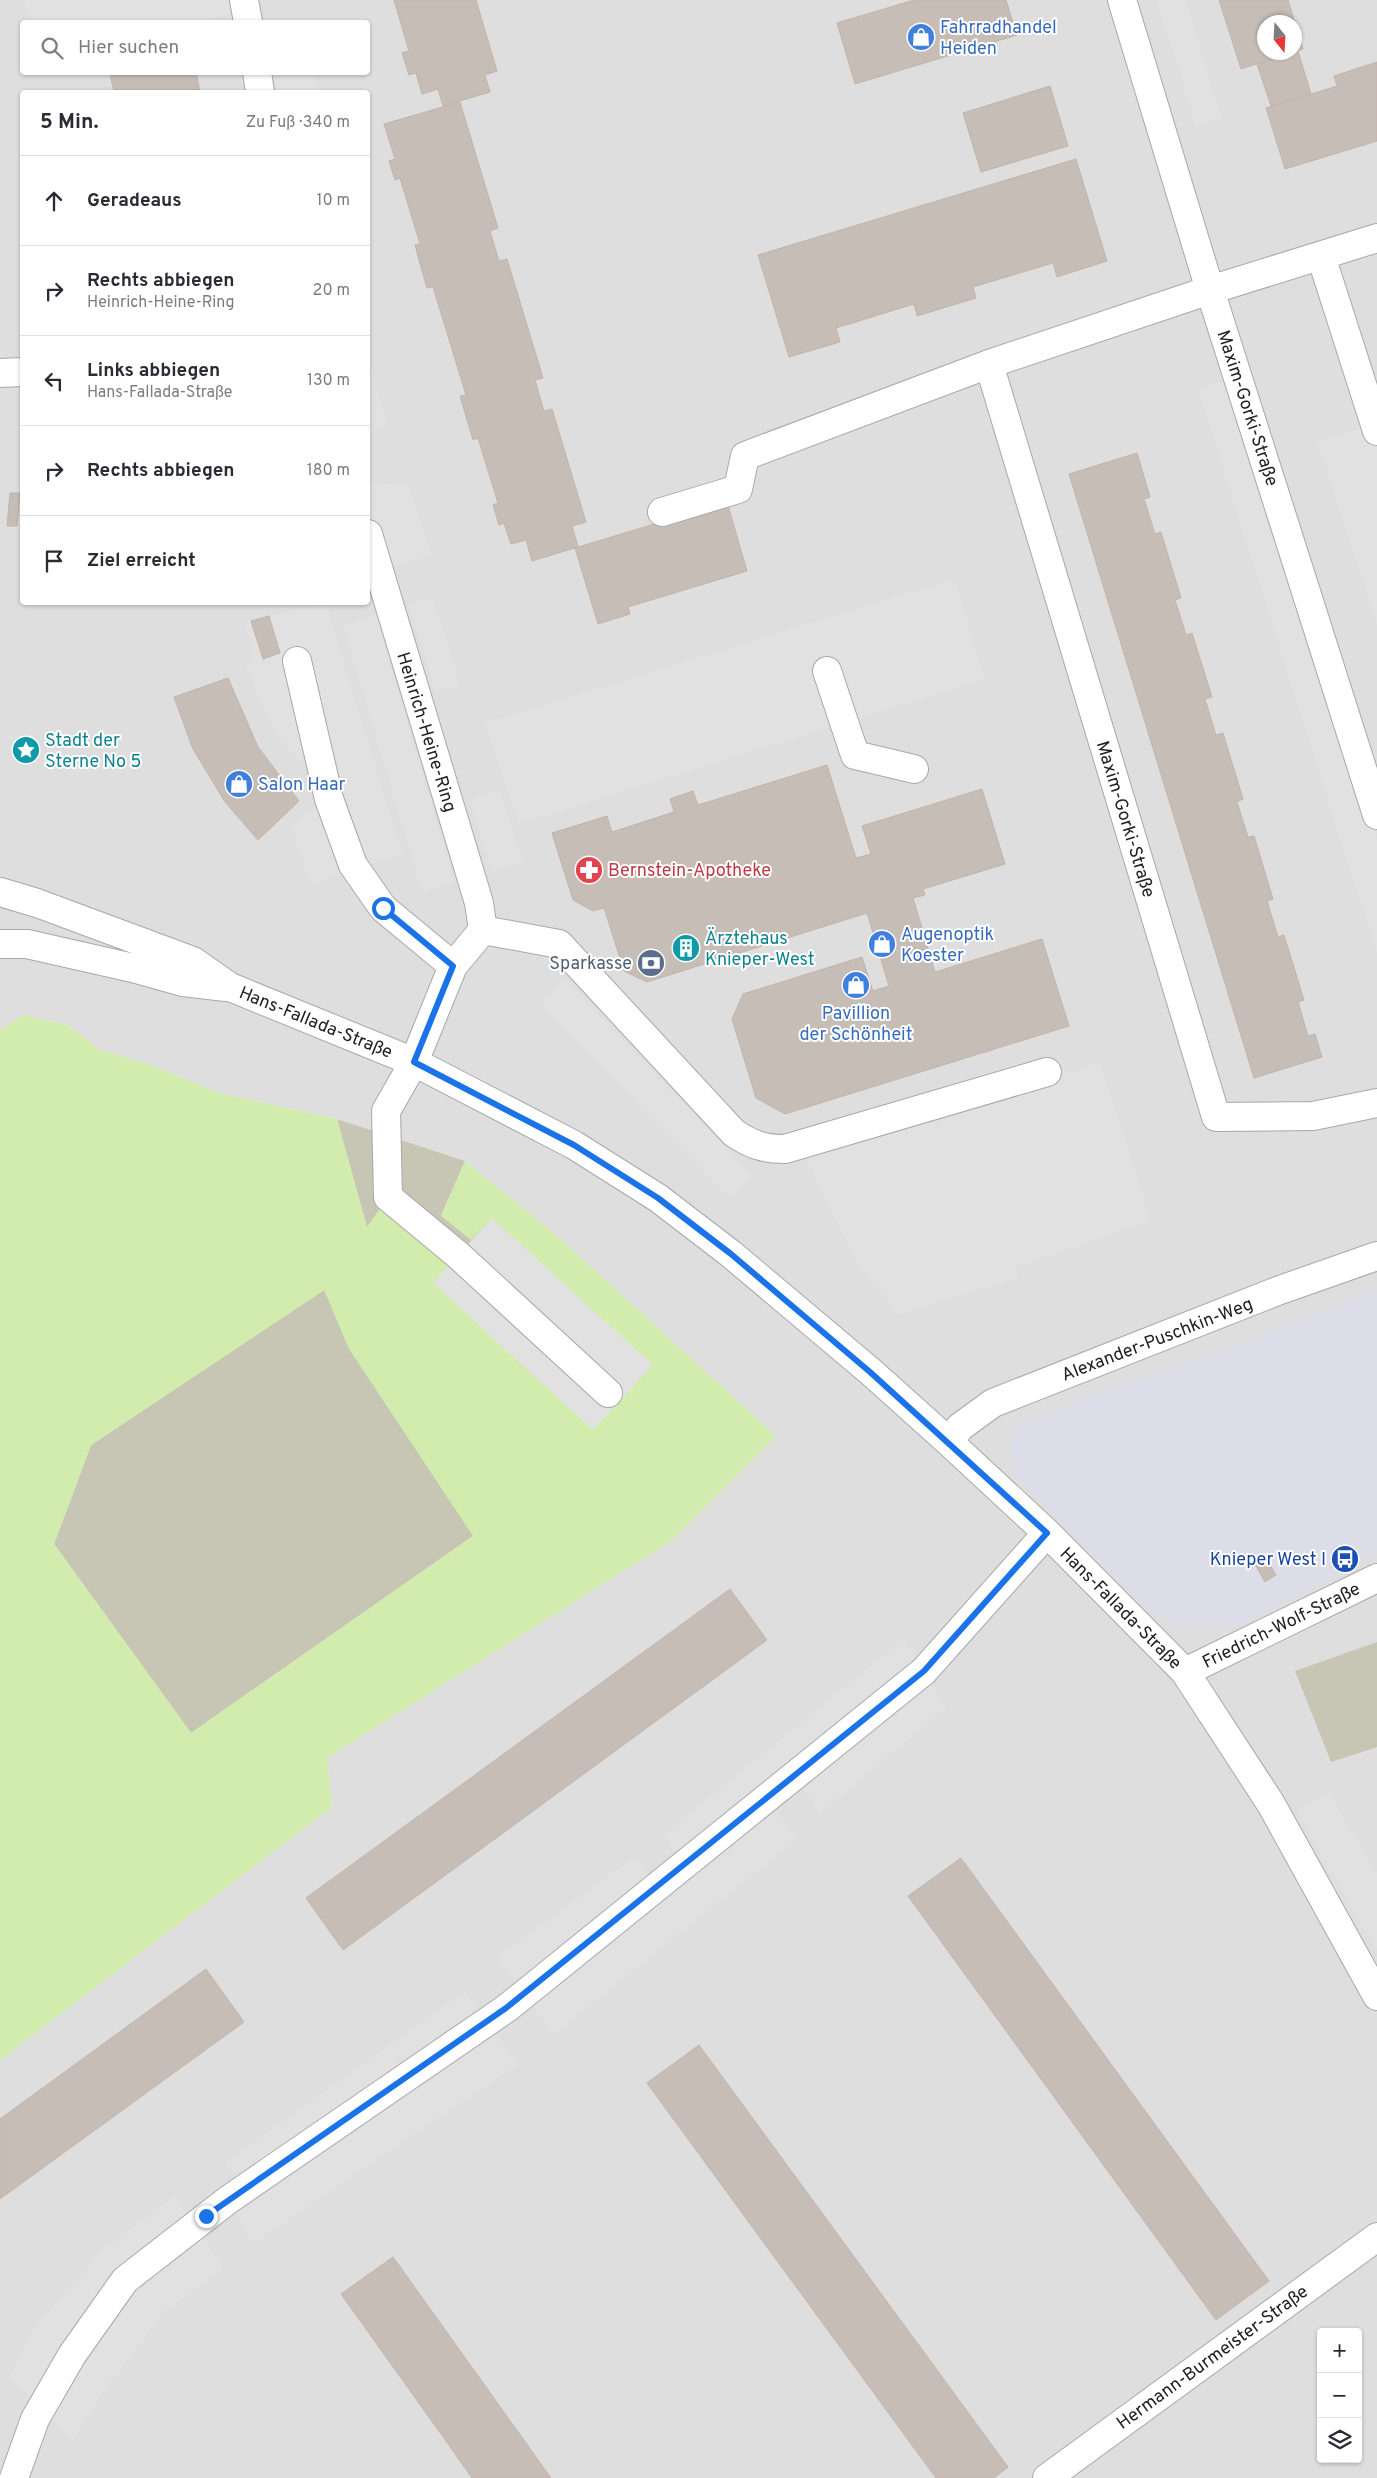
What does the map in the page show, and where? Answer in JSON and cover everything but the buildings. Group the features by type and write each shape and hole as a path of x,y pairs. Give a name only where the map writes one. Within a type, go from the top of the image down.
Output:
{"street":[{"path":"244,0 248,20"},
{"name":"Maxim-Gorki-Straße","path":"1122,0 1210,290 1377,815"},
{"path":"257,75 260,90"},
{"path":"662,512 738,489 745,456 989,364 1210,290 1377,238"},
{"path":"1321,256 1377,432"},
{"name":"Maxim-Gorki-Straße","path":"989,364 1216,1117 1313,1116 1377,1103"},
{"path":"0,373 20,372"},
{"name":"Heinrich-Heine-Ring","path":"370,541 479,902 483,930"},
{"path":"297,661 329,799 353,864 383,908 453,966"},
{"path":"827,670 855,755 914,769"},
{"name":"Hans-Fallada-Straße","path":"0,892 45,905 193,961 230,987 414,1062 574,1145 658,1198 746,1266 870,1372 1047,1533 1185,1672 1271,1804 1377,1996"},
{"path":"608,1393 458,1255 388,1197 386,1111 414,1062 453,966 483,930 559,944 734,1133 750,1143 766,1149 785,1149 1047,1072"},
{"name":"Hans-Fallada-Straße","path":"0,944 27,944 133,968 183,982 230,987"},
{"name":"Alexander-Puschkin-Weg","path":"948,1442 960,1428 993,1403 1280,1290 1377,1256"},
{"path":"14,2478 35,2419 72,2355 125,2280 228,2200 506,2008 924,1671 1047,1533"},
{"name":"Friedrich-Wolf-Straße","path":"1185,1672 1377,1578"},
{"name":"Hermann-Burmeister-Straße","path":"1046,2478 1377,2238"}],"shaded area":[{"path":"0,0 1377,0 1377,2478 0,2478 0,2060 332,1807 327,1758 671,1541 776,1436 557,1236 465,1161 337,1119 220,1093 150,1065 99,1049 68,1025 24,1015 0,1030"},
{"path":"24,0 244,0 245,9 209,20 28,20"},
{"path":"1157,0 1185,0 1222,118 1196,126"},
{"path":"257,75 316,75 320,90 260,90"},
{"path":"370,368 388,427 370,432"},
{"path":"1231,379 1377,840 1377,955 1198,389"},
{"path":"1377,422 1377,627 1318,441"},
{"path":"370,482 409,485 432,557 378,569 370,541"},
{"path":"954,579 985,679 518,824 486,723"},
{"path":"433,597 460,685 436,692 409,605"},
{"path":"326,605 402,854 311,885 292,828 330,794 278,736 246,667 254,660 244,622"},
{"path":"376,616 454,882 422,892 343,626"},
{"path":"500,791 522,862 492,871 470,800"},
{"path":"565,979 752,1175 728,1198 540,1002"},
{"path":"1100,1063 1151,1221 1016,1267 1019,1277 899,1315 856,1263 806,1158"},
{"path":"337,1119 465,1161 441,1216 492,1218 473,1536 191,1733 54,1544 91,1445 324,1290 367,1228"},
{"path":"492,1218 653,1365 593,1430 433,1283"},
{"path":"1377,1290 1377,1551 1243,1625 1187,1625 1170,1622 1154,1611 1019,1477 1010,1451 1011,1436 1017,1423 1232,1347"},
{"path":"903,1639 947,1708 821,1813 793,1777 767,1797 798,1839 553,2035 496,1957 636,1856 656,1887 683,1865 664,1834"},
{"path":"1377,1642 1377,1747 1331,1762 1295,1671"},
{"path":"1330,1794 1377,1874 1377,1951 1297,1811"},
{"path":"465,1991 519,2064 254,2243 228,2200 244,2189 225,2162"},
{"path":"174,2196 224,2268 163,2313 99,2398 74,2441 9,2376 37,2325 102,2250"}],"green space":[{"path":"24,1015 68,1025 99,1049 150,1065 220,1093 337,1119 367,1227 388,1197 458,1255 433,1283 491,1219 471,1240 441,1216 465,1161 557,1236 776,1436 671,1541 327,1758 332,1807 0,2060 0,1030","holes":["324,1290 349,1349 473,1536 191,1733 54,1544 91,1445"]}],"place":[{"name":"Fahrradhandel Heiden","path":"921,37"},
{"name":"Stadt der Sterne No 5","path":"26,750"},
{"name":"Salon Haar","path":"239,784"},
{"name":"Bernstein-Apotheke","path":"589,870"},
{"name":"Augenoptik Koester","path":"882,944"},
{"name":"Ärztehaus Knieper-West","path":"686,948"},
{"name":"Sparkasse","path":"651,963"},
{"name":"Pavillion der Schönheit","path":"856,985"},
{"name":"Knieper West I","path":"1345,1559"}],"route":[{"path":"206,2216 506,2008 924,1671 1047,1533 870,1372 731,1254 658,1198 574,1145 414,1062 453,966 383,908"}]}
